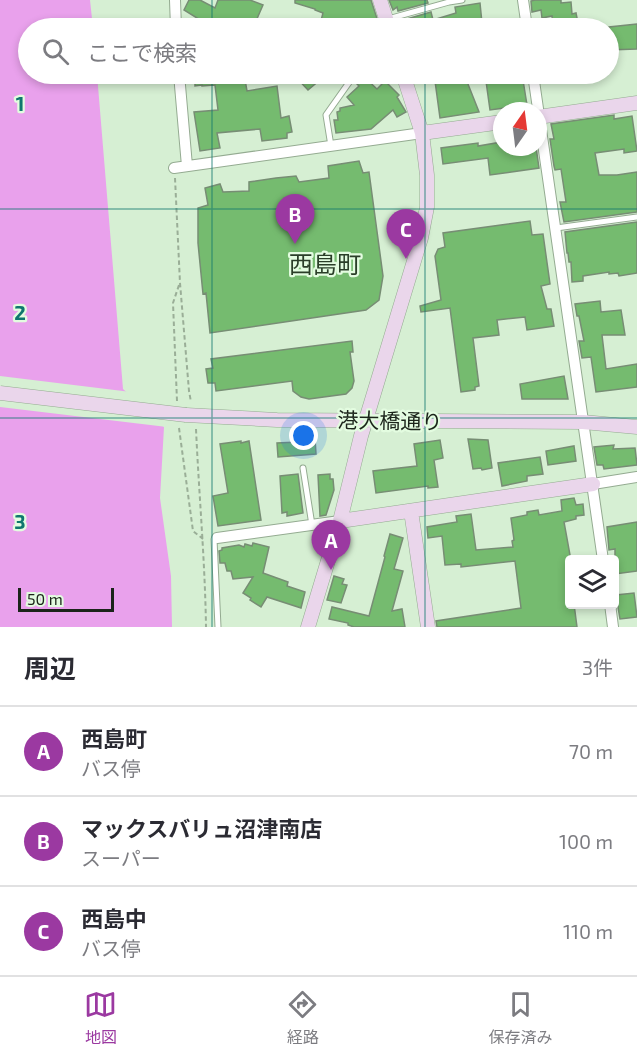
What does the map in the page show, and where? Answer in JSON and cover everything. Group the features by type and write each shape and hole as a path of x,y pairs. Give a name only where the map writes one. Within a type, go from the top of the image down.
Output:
{"street":[{"path":"175,0 176,18"},
{"path":"380,0 385,18"},
{"path":"523,0 526,18"},
{"path":"180,84 187,166"},
{"path":"308,627 366,419 421,238 427,207 427,175 422,133 406,84"},
{"path":"534,84 537,102"},
{"path":"547,116 637,103"},
{"path":"174,168 493,123"},
{"path":"545,156 602,555"},
{"name":"港大橋通り","path":"0,393 189,409 277,420 583,422 637,427"},
{"path":"217,538 637,477"},
{"path":"411,511 428,627"},
{"path":"611,609 613,627"}],"lane":[{"path":"404,18 449,2 462,0"},
{"path":"330,146 326,115 348,84"},
{"path":"556,228 637,217"},
{"path":"303,468 312,525"},
{"path":"217,538 214,538 218,627"}],"path":[{"path":"174,168 189,409"},
{"path":"196,428 206,627"}],"shaded area":[{"path":"0,0 90,0 92,18 18,18 18,84 98,84 123,389 164,427 160,498 171,576 172,627 0,627"}],"pier":[{"path":"0,376 131,392 167,427 0,407"}],"building":[{"path":"189,0 200,0 215,8 218,0 250,0 263,5 257,18 197,18 184,10"},
{"path":"295,0 371,0 377,18 322,18 323,13 295,3"},
{"path":"389,0 427,0 428,3 398,11 397,7 393,10"},
{"path":"531,1 571,2 572,14 576,13 577,18 552,18 552,16 542,18 541,10 532,12"},
{"path":"480,3 482,18 440,18 456,13 455,7"},
{"path":"431,12 432,18 410,18"},
{"path":"637,24 637,49 619,50 619,26"},
{"path":"195,84 246,84 247,91 277,86 281,118 289,116 292,132 287,133 287,138 262,141 260,129 217,133 220,148 200,151 194,112 218,110 215,85 195,86"},
{"path":"302,84 315,84 308,90"},
{"path":"357,84 372,84 377,89 382,84 388,84 399,95 397,97 406,112 397,117 393,110 371,129 336,133 334,120 338,120 337,112 340,108 354,105 347,97 359,86"},
{"path":"435,84 468,84 479,112 440,118"},
{"path":"486,84 524,84 527,102 493,102 493,110 490,110"},
{"path":"614,115 614,119 632,116 637,151 624,153 624,149 595,153 599,175 637,172 637,212 564,222 560,202 566,202 561,169 555,170 554,166 550,139 554,139 551,124"},
{"path":"478,143 478,146 493,144 493,156 537,156 539,168 490,175 488,158 443,164 441,148"},
{"path":"359,161 363,173 369,172 383,276 379,300 366,310 210,333 198,243 198,208 208,205 205,188 220,184 223,192 249,191 249,182 296,176 299,182 329,178 328,166"},
{"path":"530,221 532,235 543,234 550,284 541,286 547,309 551,309 554,326 527,330 525,317 497,320 499,335 473,338 479,386 475,387 475,390 461,392 450,308 421,312 420,306 441,300 435,256 438,249 445,247 443,233"},
{"path":"637,222 637,273 619,276 618,273 609,274 609,272 583,276 583,281 572,282 565,232"},
{"path":"600,301 601,312 621,310 625,335 602,335 606,369 637,364 637,387 596,392 591,357 582,358 579,341 584,341 575,304"},
{"path":"352,341 353,352 350,352 354,381 352,388 346,394 309,399 293,391 292,381 216,391 215,383 208,383 206,369 213,368 211,359"},
{"path":"564,376 568,399 522,399 520,384"},
{"path":"315,438 316,454 278,457 277,443"},
{"path":"468,439 488,440 492,468 473,469"},
{"path":"440,440 443,458 434,460 438,487 428,488 428,486 376,493 373,471 417,466 414,444"},
{"path":"241,441 241,443 249,441 261,520 218,526 213,496 228,493 220,444"},
{"path":"614,445 613,449 635,448 637,465 604,469 603,465 597,465 594,447"},
{"path":"574,446 576,461 548,465 546,451"},
{"path":"540,457 543,474 527,476 527,481 502,486 498,463"},
{"path":"298,474 303,513 287,516 287,512 282,513 280,476"},
{"path":"330,474 334,490 326,515 320,516 318,475"},
{"path":"574,498 576,505 583,504 584,515 564,522 570,555 565,555 565,609 575,609 577,627 437,627 436,621 521,608 515,561 461,567 461,564 445,565 442,536 428,538 427,527 457,522 456,516 471,514 476,550 513,547 511,518 538,510 539,515 562,511 561,500"},
{"path":"637,522 637,571 619,573 619,555 615,555 615,549 609,550 607,527"},
{"path":"390,534 403,538 394,569 403,571 392,611 402,609 405,627 354,627 348,623 329,619 332,607 369,616"},
{"path":"253,543 269,547 263,573 288,582 287,586 305,592 301,608 267,597 261,607 243,593 253,577 233,579 225,563 220,563 219,551 222,548 239,545 244,547 245,544 252,546"},
{"path":"334,576 344,579 342,584 347,585 341,603 327,600"},
{"path":"634,593 637,617 620,619 619,595"}],"place":[{"name":"マックスバリュ沼津南店","path":"295,244"},
{"name":"西島中","path":"406,259"},
{"name":"西島町","path":"331,570"}],"district":[{"name":"西島町","path":"325,263"}]}
